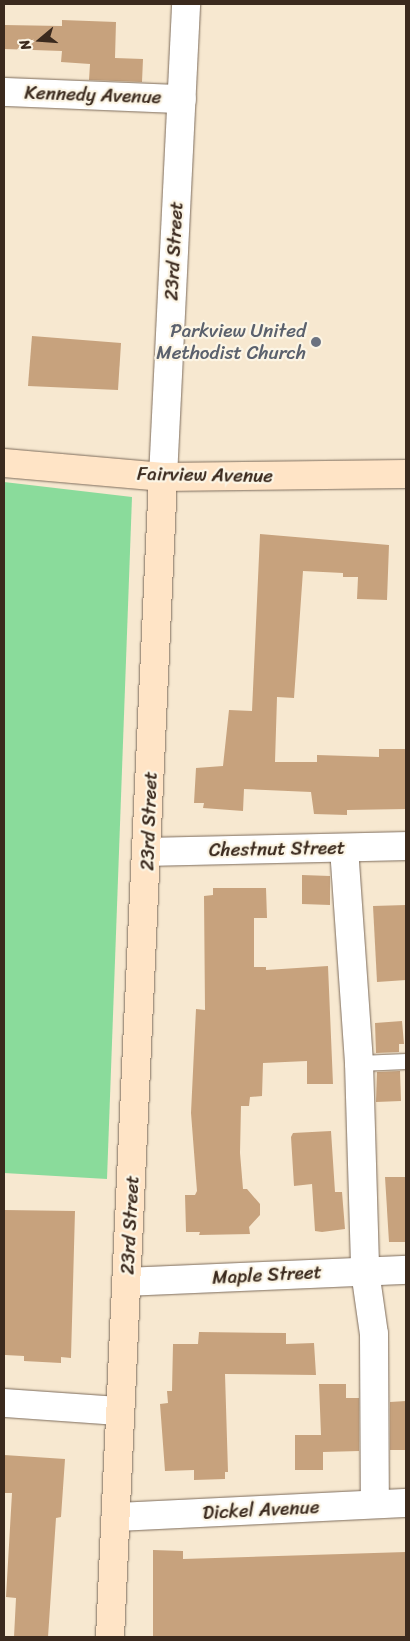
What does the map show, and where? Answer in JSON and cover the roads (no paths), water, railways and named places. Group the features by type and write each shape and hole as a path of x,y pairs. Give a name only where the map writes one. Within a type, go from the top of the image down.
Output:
{"street":[{"name":"23rd Street","path":"110,1637 186,4"},
{"name":"Kennedy Avenue","path":"4,92 182,99"},
{"name":"Fairview Avenue","path":"4,463 163,477 406,474"},
{"name":"Chestnut Street","path":"148,852 406,846"},
{"path":"344,848 359,1063 365,1271 374,1334 375,1504"},
{"name":"Maple Street","path":"127,1282 406,1270"},
{"path":"4,1403 120,1411"},
{"name":"Dickel Avenue","path":"116,1517 406,1503"}],"lane":[{"path":"359,1063 406,1061"}],"place":[{"name":"Parkview United Methodist Church","path":"316,342"}]}
